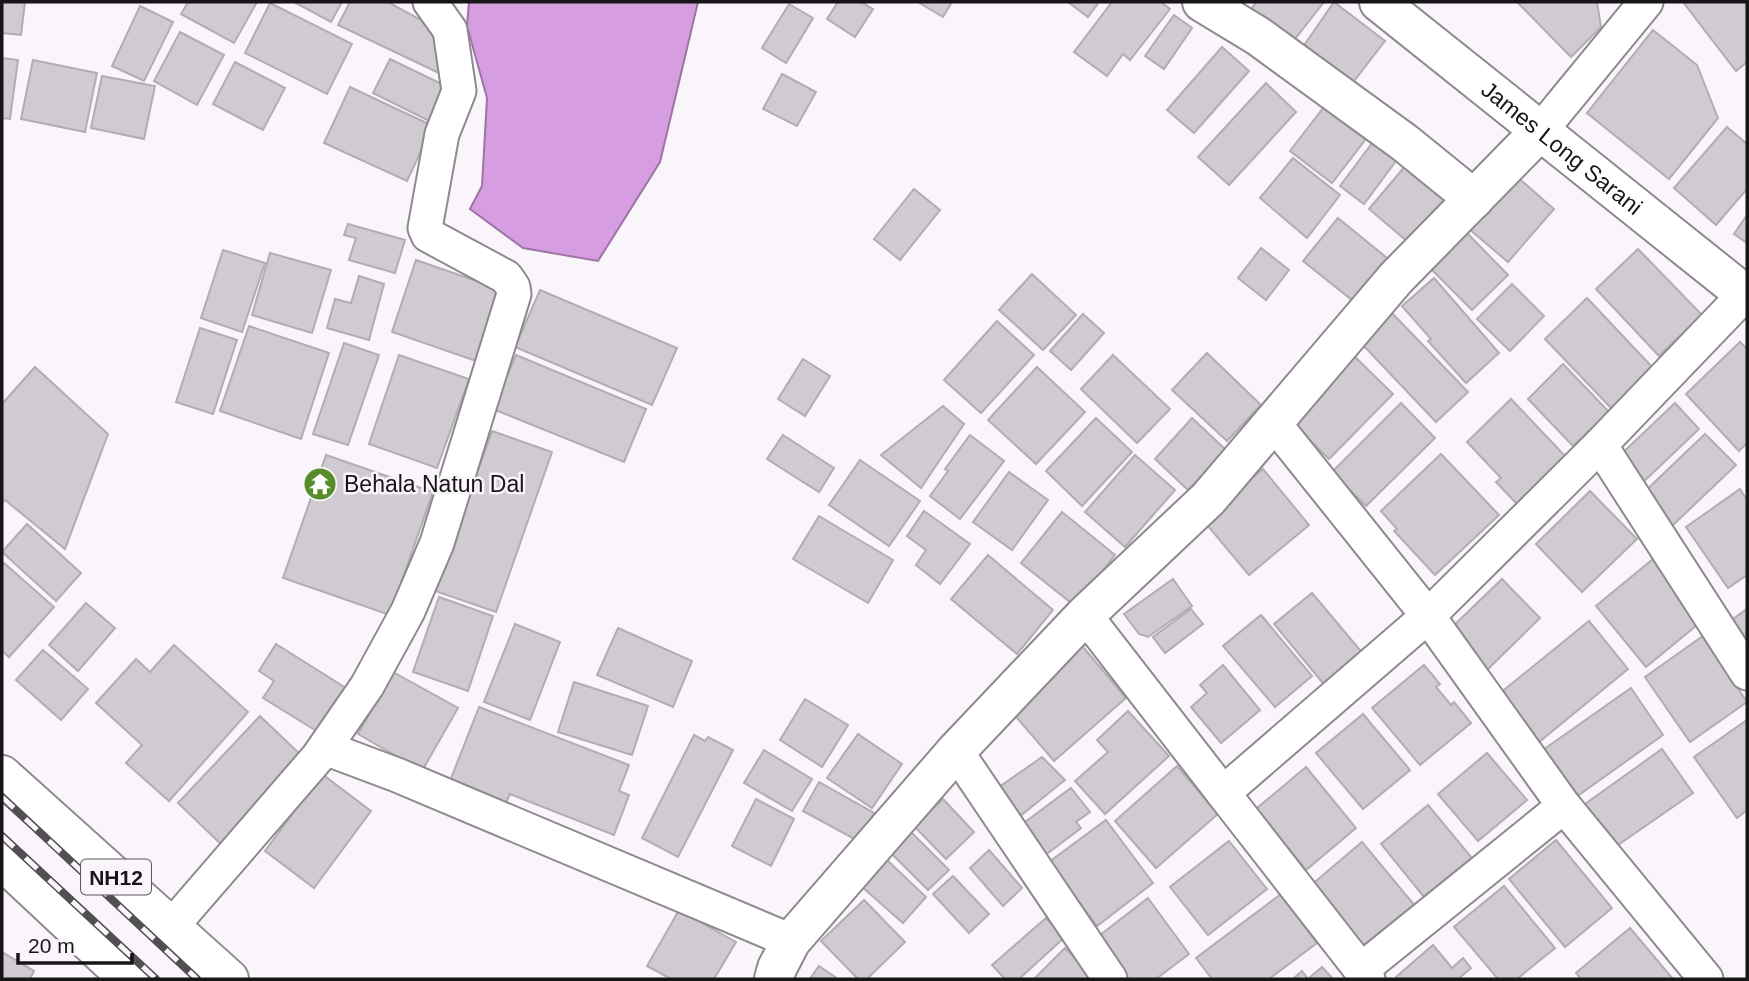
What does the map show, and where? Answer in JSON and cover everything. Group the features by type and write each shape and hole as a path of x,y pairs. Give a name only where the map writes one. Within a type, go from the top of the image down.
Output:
{"main road":[{"path":"1202,2 1258,36 1405,143 1474,199"},
{"name":"James Long Sarani","path":"1378,2 1746,295"},
{"path":"774,979 791,941 956,751 1085,615 1208,499 1396,278 1541,130"},
{"name":"NH12","path":"2,775 229,979"},
{"name":"NH12","path":"2,860 130,979"}],"street":[{"path":"171,927 325,748 367,686 390,645 408,611 437,542 514,294 506,277 428,234 425,228 442,134 459,91 450,30 430,2"},
{"path":"1541,130 1646,2"},
{"path":"1223,793 1428,616 1746,295"},
{"path":"1273,422 1428,616 1564,806 1703,978"},
{"path":"1600,444 1747,673"},
{"path":"1085,615 1364,975 1564,806"},
{"path":"325,748 409,780 791,941"},
{"path":"956,751 1110,979"}],"shaded area":[{"path":"469,2 698,2 660,162 598,261 523,248 470,209 482,186 487,98 467,26"}],"building":[{"path":"2,2 25,2 21,35 2,33"},
{"path":"188,2 257,2 234,43 181,14"},
{"path":"294,2 342,2 331,22"},
{"path":"350,2 388,2 421,20 441,43 443,57 439,73 338,25"},
{"path":"838,2 861,2 873,9 855,37 827,19"},
{"path":"918,2 952,2 943,17"},
{"path":"1068,2 1099,2 1088,17"},
{"path":"1112,2 1161,2 1170,9 1130,60 1123,54 1107,76 1074,52"},
{"path":"1256,2 1324,2 1287,49 1246,17"},
{"path":"1334,2 1385,41 1347,90 1298,54"},
{"path":"1517,2 1597,2 1601,27 1571,57"},
{"path":"1683,2 1747,2 1747,62 1736,71"},
{"path":"270,3 352,44 327,94 245,53"},
{"path":"789,4 813,18 786,63 762,48"},
{"path":"140,6 173,22 144,81 112,66"},
{"path":"1174,15 1192,28 1164,69 1145,56"},
{"path":"1653,30 1697,65 1718,118 1669,179 1587,113"},
{"path":"180,32 224,55 197,105 154,81"},
{"path":"1222,47 1249,71 1194,133 1167,110"},
{"path":"2,58 18,60 10,119 2,118"},
{"path":"390,59 452,89 435,124 373,93"},
{"path":"33,60 97,73 85,132 21,119"},
{"path":"235,62 285,88 263,130 213,104"},
{"path":"782,74 816,92 797,126 763,109"},
{"path":"102,76 155,86 144,139 91,128"},
{"path":"1266,83 1296,112 1229,185 1198,157"},
{"path":"350,87 433,126 407,181 324,143"},
{"path":"1324,107 1366,139 1332,183 1290,151"},
{"path":"1727,127 1747,144 1747,189 1716,225 1674,188"},
{"path":"1376,138 1399,157 1364,204 1340,186"},
{"path":"1293,158 1340,195 1307,238 1260,198"},
{"path":"1412,158 1451,192 1408,242 1369,209"},
{"path":"1516,176 1554,209 1508,262 1469,229"},
{"path":"914,189 940,210 900,260 874,239"},
{"path":"1747,215 1747,243 1734,234"},
{"path":"1338,218 1387,258 1352,300 1303,261"},
{"path":"348,224 405,240 395,273 349,260 356,238 344,235"},
{"path":"1467,233 1508,275 1472,310 1431,269"},
{"path":"1261,248 1289,270 1266,300 1238,278"},
{"path":"1638,249 1702,315 1659,356 1596,289"},
{"path":"223,250 265,263 242,332 201,318"},
{"path":"270,253 331,270 312,333 252,315"},
{"path":"416,260 500,289 476,361 392,332"},
{"path":"1032,274 1076,315 1043,350 999,310"},
{"path":"359,276 384,284 369,340 327,328 335,299 351,303"},
{"path":"1434,278 1499,353 1466,383 1428,341 1431,339 1402,306"},
{"path":"1512,284 1544,316 1510,351 1477,319"},
{"path":"540,290 677,348 652,405 515,347"},
{"path":"1587,298 1655,370 1613,410 1545,339"},
{"path":"1392,313 1468,392 1436,422 1361,343"},
{"path":"1083,314 1104,333 1071,370 1050,351"},
{"path":"997,321 1034,355 981,413 944,380"},
{"path":"249,326 329,353 301,439 220,411"},
{"path":"200,328 237,340 213,414 176,402"},
{"path":"1740,342 1747,349 1747,443 1739,451 1686,394"},
{"path":"344,343 379,355 348,445 313,434"},
{"path":"1207,353 1261,405 1227,441 1172,390"},
{"path":"1351,353 1393,394 1329,459 1287,418"},
{"path":"399,355 469,379 437,468 369,444"},
{"path":"516,355 646,409 624,462 493,409"},
{"path":"1113,355 1170,409 1137,443 1081,389"},
{"path":"803,359 830,376 805,416 778,399"},
{"path":"1563,364 1609,412 1573,446 1528,399"},
{"path":"35,367 108,434 65,549 5,500 2,503 2,404"},
{"path":"1037,367 1085,412 1036,464 988,420"},
{"path":"1511,399 1566,457 1517,504 1496,482 1501,478 1467,442"},
{"path":"1401,403 1435,438 1366,506 1332,472"},
{"path":"1675,403 1699,429 1637,488 1613,462"},
{"path":"943,406 964,424 921,488 881,455"},
{"path":"1096,418 1132,452 1082,506 1046,471"},
{"path":"1192,418 1226,450 1188,490 1155,459"},
{"path":"492,431 552,452 496,612 435,591"},
{"path":"1705,434 1736,465 1671,527 1640,496"},
{"path":"783,435 834,468 819,492 767,459"},
{"path":"970,435 1004,461 960,519 930,496 948,471 945,469"},
{"path":"1441,454 1499,515 1435,575 1394,531 1397,529 1381,511"},
{"path":"326,455 433,492 390,615 283,578"},
{"path":"1135,455 1175,490 1125,547 1085,512"},
{"path":"860,460 920,501 889,546 829,505"},
{"path":"1263,469 1309,525 1249,575 1202,519"},
{"path":"1009,472 1048,500 1012,550 973,522"},
{"path":"1740,489 1747,500 1747,575 1728,588 1686,527"},
{"path":"1590,491 1637,539 1582,592 1536,544"},
{"path":"924,511 970,544 940,584 916,565 926,550 907,536"},
{"path":"1062,512 1115,555 1075,606 1021,563"},
{"path":"819,516 893,560 868,603 793,559"},
{"path":"27,524 81,573 56,601 2,552"},
{"path":"988,555 1053,610 1017,654 951,599"},
{"path":"1653,559 1703,620 1646,667 1596,606"},
{"path":"4,563 54,607 9,657 2,651"},
{"path":"1173,579 1192,606 1148,637 1139,634 1124,614"},
{"path":"1502,579 1540,618 1486,671 1448,631"},
{"path":"1312,593 1365,656 1327,688 1274,624"},
{"path":"439,597 493,616 468,691 413,672"},
{"path":"86,603 115,628 78,671 49,645"},
{"path":"1191,609 1203,624 1165,653 1153,637"},
{"path":"1747,609 1747,661 1723,626"},
{"path":"1261,615 1312,676 1275,707 1223,646"},
{"path":"1589,621 1628,669 1533,747 1494,698"},
{"path":"515,624 560,642 530,720 484,702"},
{"path":"618,628 692,661 673,707 597,675"},
{"path":"1703,636 1747,702 1690,742 1645,677"},
{"path":"1078,641 1126,698 1054,761 1006,705"},
{"path":"276,644 346,688 318,732 263,698 274,681 259,671"},
{"path":"174,645 248,712 169,801 126,763 142,745 96,703 136,659 150,672"},
{"path":"43,650 88,689 61,720 16,680"},
{"path":"1223,665 1260,710 1221,743 1191,707 1207,693 1200,685"},
{"path":"1424,665 1440,684 1436,687 1451,705 1454,702 1471,723 1420,765 1372,708"},
{"path":"393,672 458,708 422,771 358,734"},
{"path":"574,682 648,706 632,755 558,732"},
{"path":"1631,688 1663,735 1576,797 1543,750"},
{"path":"805,699 848,725 822,767 780,740"},
{"path":"479,707 629,765 619,791 629,795 614,835 510,794 506,803 450,781"},
{"path":"1128,711 1169,756 1105,814 1075,781 1108,752 1097,740"},
{"path":"1363,714 1410,770 1363,809 1316,753"},
{"path":"260,716 305,759 223,846 178,803"},
{"path":"1747,720 1747,810 1737,818 1694,757"},
{"path":"858,734 902,764 872,808 827,778"},
{"path":"694,735 705,741 708,737 733,750 678,857 642,838"},
{"path":"1662,749 1693,793 1615,847 1585,804"},
{"path":"764,750 812,779 792,811 744,783"},
{"path":"1487,753 1527,800 1478,841 1438,794"},
{"path":"1042,757 1065,780 1014,821 992,792"},
{"path":"1177,766 1218,814 1156,868 1115,821"},
{"path":"1306,767 1356,828 1306,870 1256,809"},
{"path":"322,774 371,811 314,888 265,851"},
{"path":"819,782 874,813 858,841 803,811"},
{"path":"1071,788 1090,812 1076,822 1081,828 1040,859 1017,828"},
{"path":"756,799 794,819 771,866 732,846"},
{"path":"943,799 974,832 946,859 914,826"},
{"path":"1428,805 1472,858 1424,897 1381,844"},
{"path":"1106,820 1153,883 1097,926 1049,862"},
{"path":"911,832 949,870 928,890 890,852"},
{"path":"1556,840 1612,908 1565,947 1509,879"},
{"path":"1229,841 1267,889 1208,935 1170,887"},
{"path":"1362,842 1416,907 1363,950 1310,886"},
{"path":"989,850 1022,888 1003,906 970,868"},
{"path":"887,860 926,897 903,923 862,887"},
{"path":"953,876 989,914 969,933 933,894"},
{"path":"1504,886 1555,948 1517,979 1498,979 1454,927"},
{"path":"1281,894 1317,943 1269,979 1212,979 1196,958"},
{"path":"1148,898 1189,954 1156,979 1125,979 1095,939"},
{"path":"864,900 905,942 867,979 858,979 821,941"},
{"path":"679,910 736,942 714,979 671,979 647,966"},
{"path":"1046,918 1064,938 1019,979 1005,979 992,965"},
{"path":"1630,928 1673,979 1581,979 1576,973"},
{"path":"1433,945 1452,968 1463,958 1471,968 1458,979 1396,979 1396,977"},
{"path":"1065,948 1096,979 1034,979"},
{"path":"2,952 34,971 30,979 2,979"},
{"path":"819,966 838,979 810,979"},
{"path":"1322,967 1333,979 1308,979"},
{"path":"1302,971 1308,979 1293,979"}],"railway":[{"path":"2,797 197,979"},
{"path":"2,836 156,979"}],"place":[{"name":"Behala Natun Dal","path":"320,484"}]}
